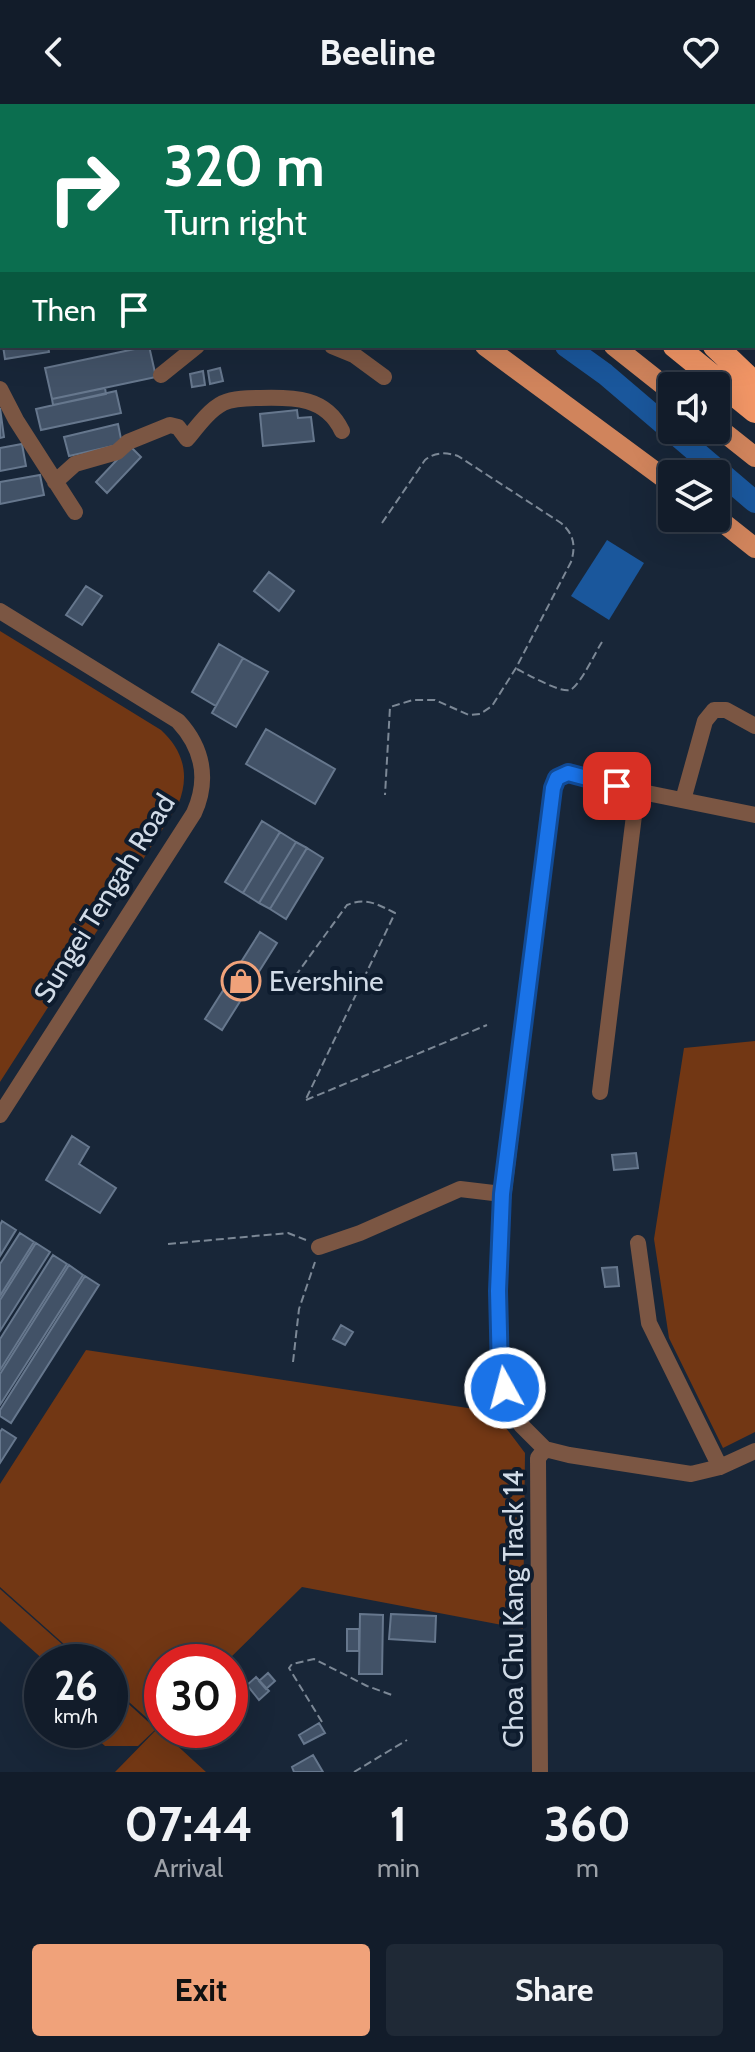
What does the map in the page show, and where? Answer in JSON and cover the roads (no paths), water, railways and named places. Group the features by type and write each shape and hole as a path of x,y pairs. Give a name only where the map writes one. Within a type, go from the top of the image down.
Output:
{"highway":[{"path":"677,348 755,411"},
{"path":"717,348 755,384"}],"main road":[{"path":"488,348 658,474"},
{"path":"617,348 658,381"},
{"path":"730,437 755,457"},
{"path":"730,528 755,548"}],"street":[{"path":"161,375 195,348"},
{"path":"337,348 354,355 384,377"},
{"path":"0,389 8,421 75,512"},
{"path":"55,482 75,464 117,452 128,442 170,425 178,427 187,439 226,401 293,397 311,400 331,413 342,431"},
{"name":"Sungei Tengah Road","path":"0,611 178,721 188,732 200,757 203,787 194,813 0,1115"},
{"path":"683,800 705,721 714,710 726,710 755,726"},
{"name":"Choa Chu Kang Track 14","path":"637,791 568,773 557,778 553,788 502,1194 498,1291 500,1372 509,1403 521,1425 545,1449 691,1474 720,1467 755,1451"},
{"path":"600,1092 637,791 754,811"},
{"path":"319,1247 360,1233 460,1189 502,1194"},
{"path":"638,1243 649,1323 720,1467"},
{"name":"Choa Chu Kang Track 14","path":"540,1772 538,1458 545,1449"}],"water":[{"path":"607,540 644,563 609,620 571,596"}],"waterway":[{"path":"569,348 605,374 755,502"}],"place":[{"name":"Evershine","path":"241,981"}]}
